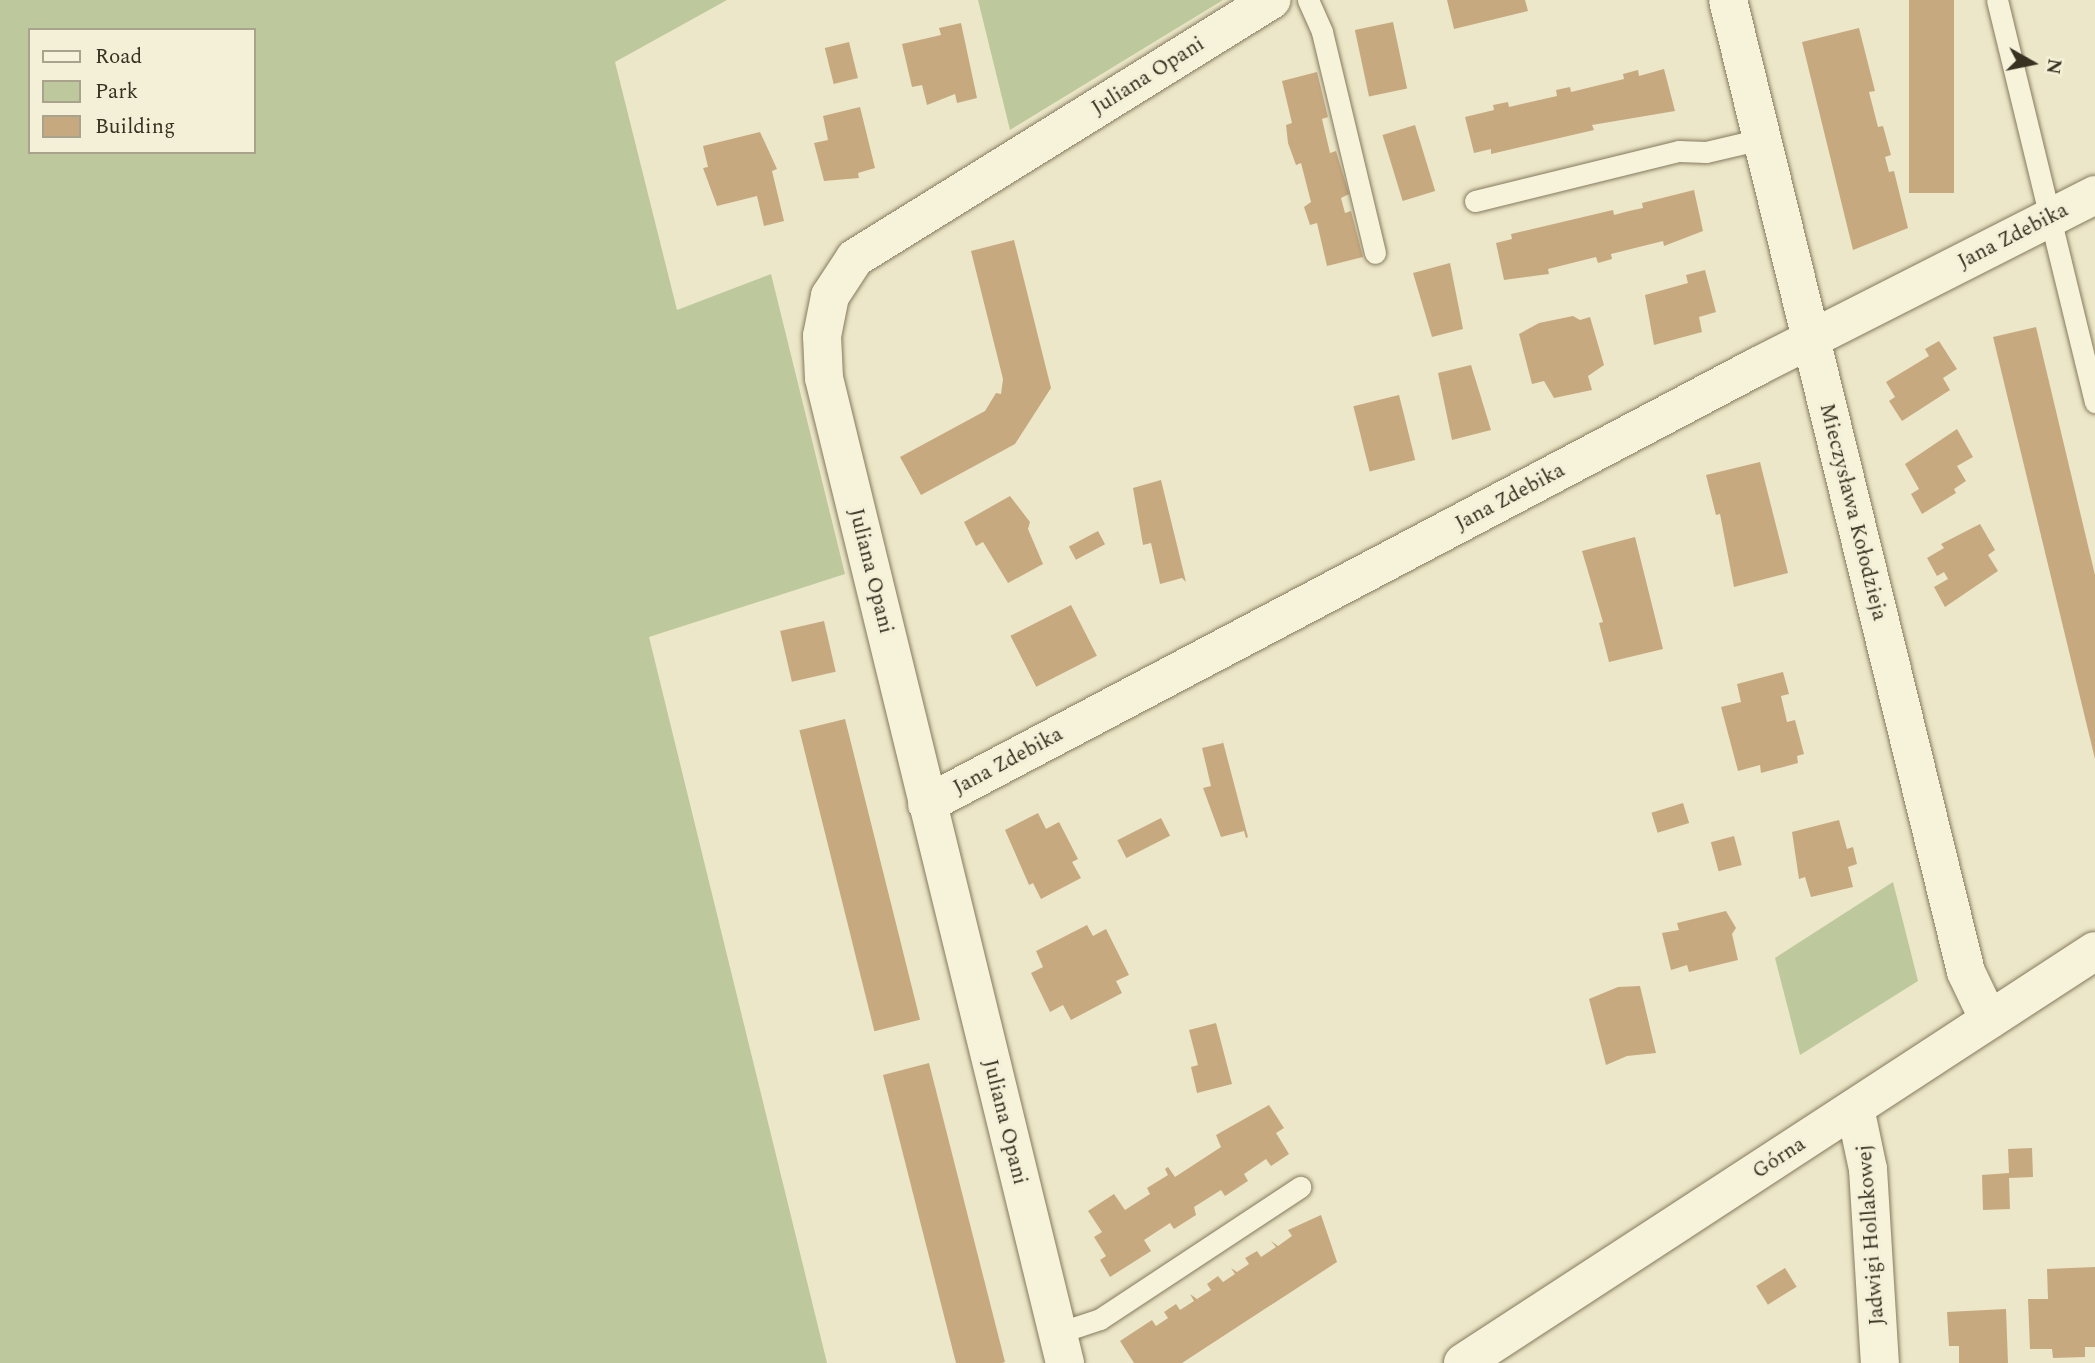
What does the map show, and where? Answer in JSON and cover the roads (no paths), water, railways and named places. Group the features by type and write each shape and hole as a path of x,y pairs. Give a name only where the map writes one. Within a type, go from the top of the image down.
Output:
{"street":[{"name":"Juliana Opani","path":"1061,1348 824,378 822,336 830,296 855,258 894,231 1271,0"},
{"name":"Mieczysława Kołodzieja","path":"1728,0 1966,972 1989,1020"},
{"name":"Jana Zdebika","path":"927,804 1811,339 2095,195"},
{"name":"Górna","path":"1463,1363 2095,951"},
{"name":"Jadwigi Hollakowej","path":"1855,1108 1868,1169 1880,1363"}],"lane":[{"path":"1308,0 1322,33 1375,253"},
{"path":"1997,0 2095,402"},
{"path":"1475,201 1679,151 1706,152 1762,139"},
{"path":"1061,1348 1100,1319 1300,1187"}]}
